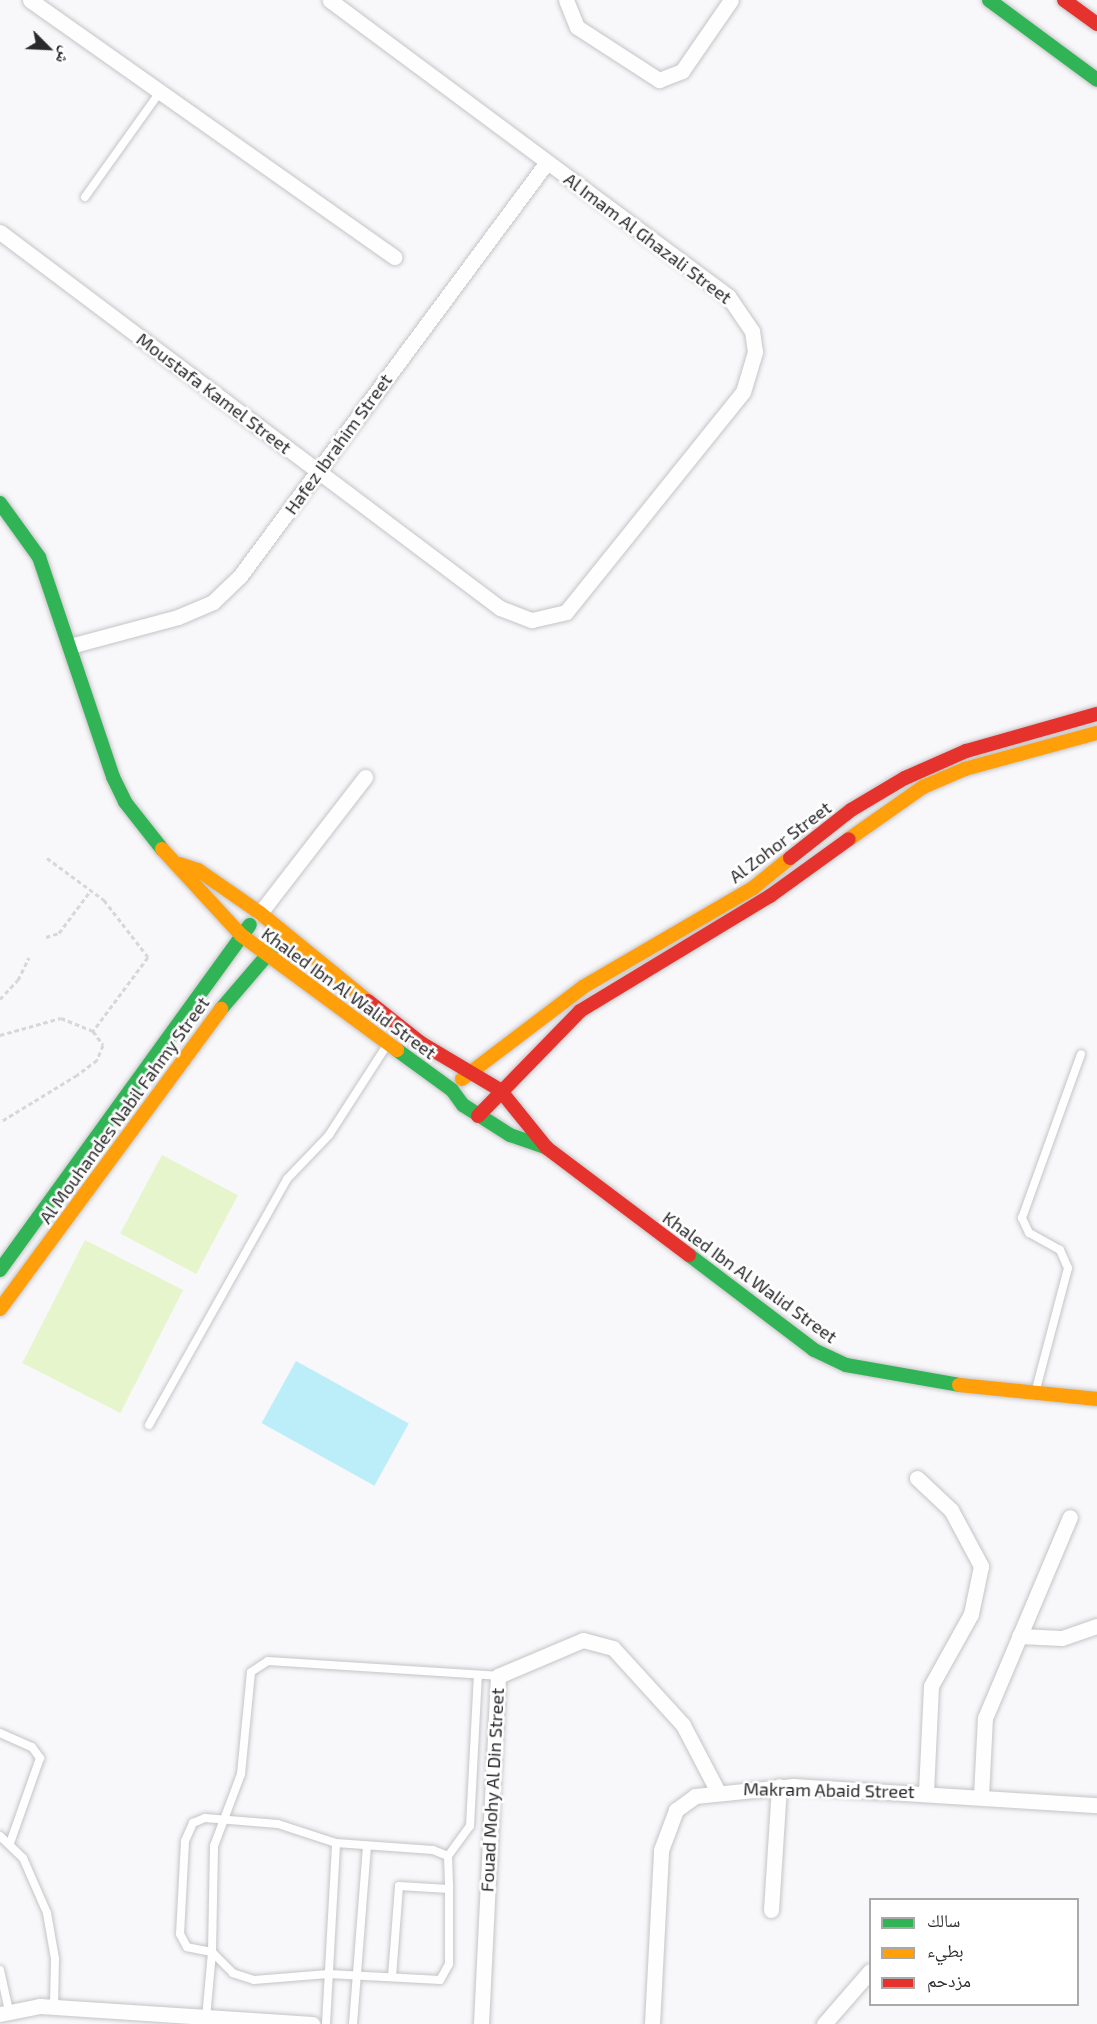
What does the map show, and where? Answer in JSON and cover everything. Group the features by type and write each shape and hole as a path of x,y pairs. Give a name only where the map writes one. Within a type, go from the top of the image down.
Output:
{"main road":[{"path":"989,0 1097,80"},
{"path":"1064,0 1097,24"},
{"name":"Khaled Ibn Al Walid Street","path":"0,503 39,557 113,777 138,820 179,864 187,880 241,935 387,1045 452,1090 478,1116 547,1148 814,1350 886,1374 1097,1399"},
{"name":"Al Zohor Street","path":"452,1090 471,1069 610,969 753,888 851,810 905,778 966,751 1097,714"},
{"name":"Al Zohor Street","path":"478,1116 580,1011 770,896 922,788 965,769 1097,733"},
{"name":"Khaled Ibn Al Walid Street","path":"179,864 198,870 260,913 283,937 421,1043 471,1069 501,1090 547,1148"},
{"name":"Al Mouhandes Nabil Fahmy Street","path":"2,1261 241,935 260,913"},
{"name":"Al Mouhandes Nabil Fahmy Street","path":"0,1309 223,1006 283,937"}],"street":[{"path":"30,0 394,257"},
{"name":"Al Imam Al Ghazali Street","path":"330,0 728,296 743,312 755,352 743,393 580,601 550,619"},
{"path":"566,0 577,27 659,80 682,71 731,0"},
{"name":"Hafez Ibrahim Street","path":"70,646 178,617 213,602 240,576 547,162"},
{"name":"Moustafa Kamel Street","path":"2,238 500,608 532,620 550,619"},
{"path":"260,913 365,777"},
{"path":"2,1261 26,1273"},
{"path":"917,1478 951,1510 981,1566 971,1614 931,1686 926,1792"},
{"path":"981,1796 985,1718 1070,1517"},
{"path":"1019,1636 1062,1638 1097,1626"},
{"name":"Fouad Mohy Al Din Street","path":"480,2024 498,1676 583,1640 614,1648 638,1670 702,1752 717,1790"},
{"path":"771,1910 779,1786"},
{"name":"Makram Abaid Street","path":"652,2024 662,1850 669,1823 695,1796 717,1790 779,1786 926,1792 1097,1805"},
{"path":"824,2024 869,1972"},
{"path":"4,2012 54,2007 105,2017 312,2024"}],"lane":[{"path":"85,197 160,92"},
{"path":"149,1425 287,1179 329,1135 387,1045"},
{"path":"1035,1393 1068,1268 1060,1250 1029,1233 1022,1218 1081,1054"},
{"path":"206,2019 212,1952 214,1846 220,1820 241,1774 248,1681 257,1665 498,1676"},
{"path":"448,1856 433,1850 336,1843 296,1826 220,1820 193,1823 185,1841 182,1941 194,1950 212,1952 233,1972 254,1980 328,1974 392,1977 445,1976 453,1901 449,1889 448,1856 470,1826 478,1675"},
{"path":"0,1733 32,1747 40,1758 10,1843"},
{"path":"0,1836 10,1843 47,1913 55,1959 54,2007"},
{"path":"326,2024 336,1843"},
{"path":"353,2024 366,1846"},
{"path":"392,1977 399,1886 449,1889"},
{"path":"0,1971 4,2012"}],"path":[{"path":"47,858 91,890 148,957 93,1031"},
{"path":"46,937 59,933 91,890"},
{"path":"0,999 18,980 29,957"},
{"path":"0,1035 61,1018 93,1031 103,1045 97,1060 0,1122"}],"green space":[{"path":"162,1155 238,1195 196,1274 120,1234"},
{"path":"85,1240 183,1290 120,1413 22,1363"}],"water":[{"path":"296,1361 409,1424 374,1486 262,1423"}],"traffic: fast":[{"path":"989,0 1097,80"},
{"path":"0,503 39,557 113,777 125,802 162,849"},
{"path":"0,1270 250,925"},
{"path":"221,1009 275,946"},
{"path":"397,1050 452,1090 463,1105 510,1135 547,1148"},
{"path":"689,1255 814,1350 846,1365 959,1385"}],"traffic: slow":[{"path":"849,839 923,787 965,769 1097,733"},
{"path":"162,849 241,935 397,1050"},
{"path":"462,1079 583,987 753,888 790,858"},
{"path":"179,864 198,870 260,913 368,1001"},
{"path":"0,1309 221,1009"},
{"path":"959,1385 1097,1399"}],"traffic: jam":[{"path":"1064,0 1097,24"},
{"path":"790,858 851,810 905,778 966,751 1097,714"},
{"path":"478,1116 580,1011 770,896 849,839"},
{"path":"368,1001 421,1043 500,1090 547,1148 689,1255"}]}
